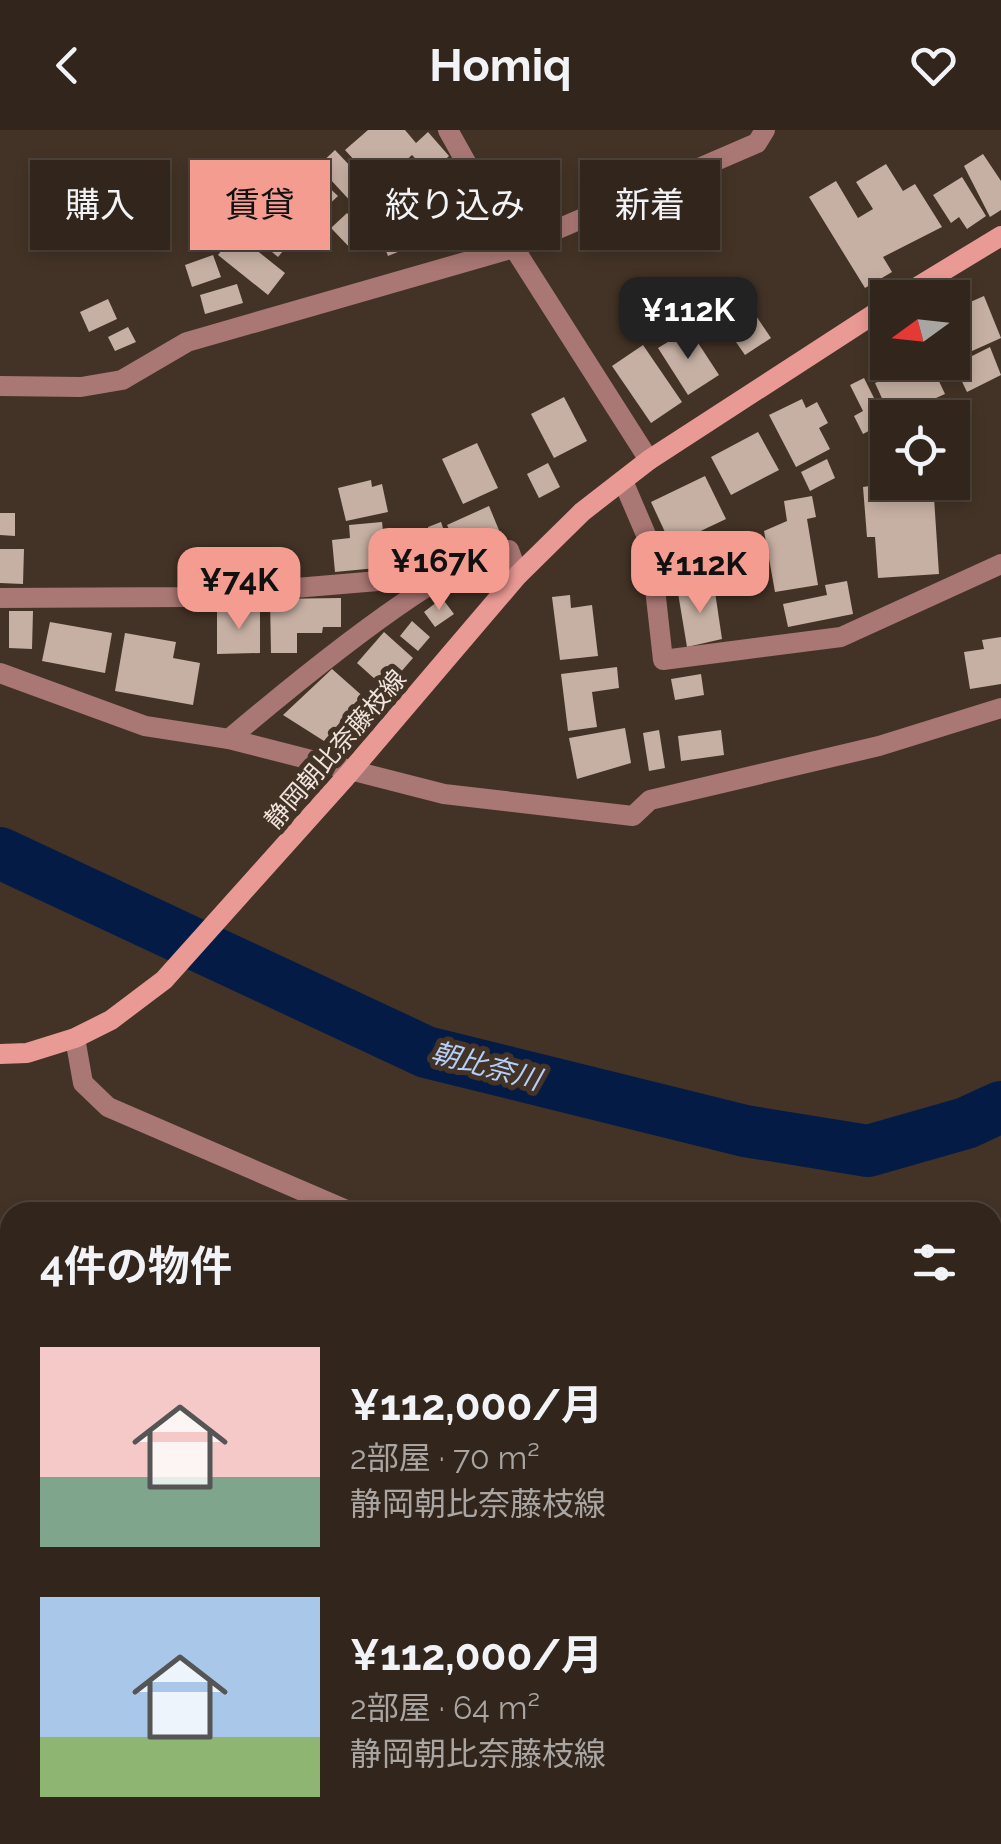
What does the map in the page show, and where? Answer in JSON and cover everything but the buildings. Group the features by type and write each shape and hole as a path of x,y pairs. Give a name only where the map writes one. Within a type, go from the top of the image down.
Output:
{"main road":[{"path":"929,280 1001,236"},
{"name":"静岡朝比奈藤枝線","path":"0,1054 28,1053 75,1038 111,1020 186,958 518,575 582,512 649,460 870,317"}],"street":[{"path":"448,130 465,160"},
{"path":"560,228 757,143 765,130"},
{"path":"0,386 81,387 122,380 187,342 507,250"},
{"path":"515,250 649,460"},
{"path":"622,481 650,544 663,660 841,638 1001,564"},
{"path":"229,738 324,660 449,575 494,551 508,550 518,575"},
{"path":"0,598 188,598 449,575"},
{"path":"0,673 146,726 229,738 348,773 444,794 633,816 650,800 879,746 1001,708"},
{"path":"75,1038 84,1083 108,1107 297,1202"}],"waterway":[{"name":"朝比奈川","path":"0,853 426,1052 745,1131 868,1151 966,1123 1001,1107"}]}
